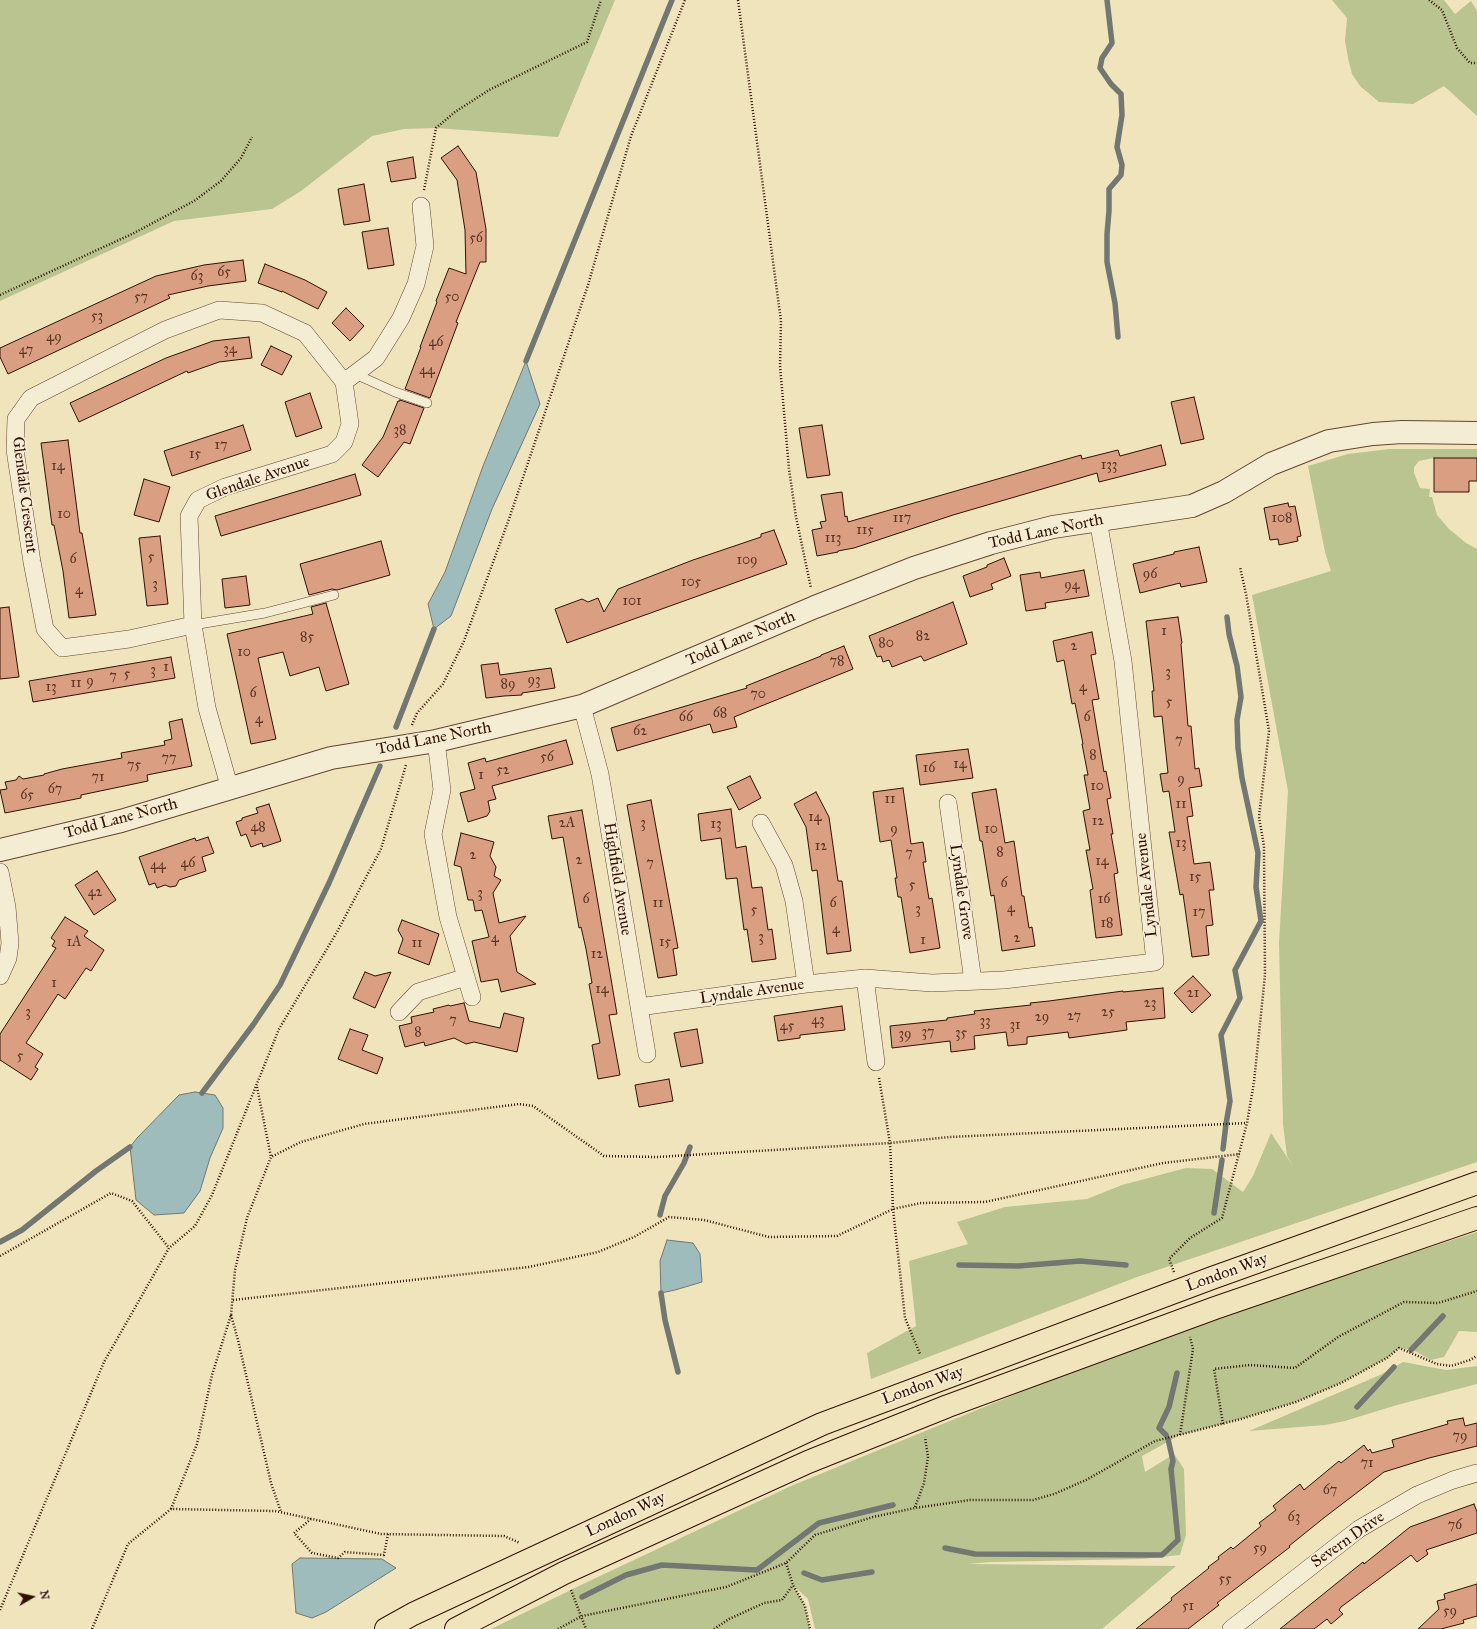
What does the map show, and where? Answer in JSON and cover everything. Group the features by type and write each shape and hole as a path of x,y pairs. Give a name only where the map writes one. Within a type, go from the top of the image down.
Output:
{"highway":[{"name":"London Way","path":"386,1629 413,1614 822,1424 1212,1278 1477,1182"},
{"name":"London Way","path":"456,1629 571,1570 808,1462 948,1406 1215,1308 1477,1218"}],"street":[{"path":"349,378 376,358 401,318 416,284 424,246 421,206"},
{"name":"Glendale Crescent","path":"193,626 129,638 62,648 45,629 31,555 18,472 15,450 16,419 31,398 165,330 219,310 262,313 305,333 349,378"},
{"name":"Glendale Avenue","path":"230,789 207,708 193,626 189,516 198,500 224,487 332,454 344,442 350,424 349,378"},
{"name":"Todd Lane North","path":"0,850 122,821 331,758 436,741 582,706 815,607 914,568 991,543 1053,527 1192,506 1224,492 1271,464 1329,441 1380,433 1477,433"},
{"name":"Lyndale Avenue","path":"638,1007 806,984 865,978 932,983 1004,980 1155,962 1124,661 1098,520"},
{"name":"Highfield Avenue","path":"582,706 600,774 647,1054"},
{"path":"436,741 442,790 433,834 448,917 472,997"},
{"name":"Lyndale Grove","path":"948,803 973,981"},
{"path":"761,823 784,865 794,902 806,984"},
{"path":"0,872 7,907 10,943 8,958 0,976"},
{"path":"399,1012 418,992 466,977"},
{"path":"865,978 876,1062"},
{"name":"Severn Drive","path":"1231,1629 1359,1529 1417,1495 1453,1480 1477,1473"}],"lane":[{"path":"349,378 427,402"},
{"path":"193,626 265,613 334,595"}],"path":[{"path":"421,206 436,128 456,112 489,90 587,42 601,0"},
{"path":"0,1610 104,1362 169,1248 196,1226 212,1195 257,1087 279,1029 337,932 381,849 412,745 411,728 417,713 443,684 464,641 509,519 586,293 631,136 685,0"},
{"path":"734,0 739,5"},
{"path":"738,0 781,321 780,366 789,469 796,516 815,607"},
{"path":"1429,0 1442,10 1457,48 1470,63 1477,64"},
{"path":"0,295 134,233 194,201 221,180 241,158 252,137"},
{"path":"1174,1272 1169,1258 1190,1238 1222,1218 1247,1123 1254,1082 1265,975 1264,846 1259,817 1270,731 1240,567"},
{"path":"876,1062 890,1143 893,1209 905,1318 920,1354"},
{"path":"92,1629 128,1544 171,1509 197,1444 212,1375 231,1315 235,1270 247,1218 271,1157 257,1087"},
{"path":"271,1157 301,1142 364,1124 519,1104 533,1106 604,1156 657,1157 890,1143 950,1137 1247,1123"},
{"path":"233,1300 529,1267 598,1252 634,1237 669,1217 704,1220 769,1237 837,1236 893,1209 921,1203 985,1202 1163,1163 1240,1154"},
{"path":"0,1256 111,1192 132,1201 169,1248"},
{"path":"1223,1424 1214,1369 1250,1365 1295,1368 1338,1337 1404,1302 1438,1303 1477,1292"},
{"path":"231,1315 271,1483 281,1512"},
{"path":"1180,1435 1193,1349 1190,1336"},
{"path":"558,1629 582,1616 726,1587 786,1563 815,1536 873,1517 915,1508 970,1500 1033,1500 1047,1496 1086,1480 1155,1441 1223,1424 1296,1402 1341,1383 1387,1358 1399,1348 1437,1364 1451,1366 1470,1360 1477,1356"},
{"path":"915,1508 924,1483 928,1457 925,1436"},
{"path":"171,1509 275,1511 381,1534 504,1536 520,1543"},
{"path":"312,1519 294,1533 312,1552 338,1558 344,1552 384,1555 388,1534"},
{"path":"786,1563 793,1585 805,1606 810,1629"},
{"path":"714,1629 729,1619 764,1603 782,1600 793,1585"},
{"path":"571,1589 586,1629"}],"green space":[{"path":"0,0 615,0 558,137 436,128 404,129 372,136 301,191 272,209 174,221 0,301"},
{"path":"1332,0 1444,0 1455,14 1471,1 1477,11 1477,116 1444,86 1413,104 1379,102 1360,86 1352,74 1345,41 1347,18"},
{"path":"1389,449 1477,449 1477,458 1434,458 1419,461 1414,467 1414,473 1420,488 1430,489 1429,497 1432,497 1437,515 1449,529 1466,543 1477,549 1477,1162 1137,1277 871,1379 867,1353 916,1326 909,1261 968,1244 957,1222 1005,1207 1087,1199 1122,1185 1186,1168 1212,1169 1243,1192 1253,1176 1271,1133 1293,1166 1287,1156 1283,1124 1279,942 1288,791 1252,595 1331,571 1325,552 1308,466 1348,454"},
{"path":"1477,1232 1477,1332 1459,1331 1444,1357 1431,1360 1413,1350 1399,1348 1387,1358 1341,1383 1296,1402 1241,1419 1180,1435 1142,1456 1145,1472 1174,1454 1184,1469 1186,1535 1180,1555 1142,1559 990,1562 968,1564 1176,1566 1102,1629 815,1629 808,1599 794,1586 805,1606 810,1629 491,1629 791,1486 1090,1364 1369,1267"},
{"path":"1403,1362 1446,1370 1477,1366 1477,1384 1397,1405 1345,1421 1325,1425 1249,1431 1380,1375"}],"water":[{"path":"526,361 540,404 492,509 451,616 434,629 428,604 445,572 483,466"},
{"path":"195,1092 215,1095 223,1108 223,1128 210,1158 200,1191 184,1213 154,1215 136,1200 130,1147 179,1095"},
{"path":"667,1240 693,1243 700,1254 702,1282 661,1293 660,1261"},
{"path":"300,1558 382,1559 396,1568 326,1612 312,1618 296,1613 292,1564"}],"building":[{"path":"458,146 476,172 486,229 486,262 480,262 456,322 458,323 430,398 405,389 449,268 466,274 465,230 457,180 441,158"},
{"path":"413,157 416,178 391,182 387,162"},
{"path":"364,184 370,221 344,225 338,189"},
{"path":"388,228 394,265 368,269 362,232"},
{"path":"243,260 246,281 208,286 168,295 170,298 8,374 0,357 0,348 156,276 204,265"},
{"path":"265,264 305,280 327,292 318,309 282,291 258,283"},
{"path":"346,308 364,326 350,341 332,323"},
{"path":"249,337 252,358 219,362 188,373 187,371 79,422 70,403 166,358 213,341"},
{"path":"271,346 292,356 282,375 261,365"},
{"path":"310,393 322,428 296,437 285,402"},
{"path":"1194,397 1204,439 1181,444 1171,402"},
{"path":"400,400 424,408 410,444 404,442 378,477 362,465 383,437 398,401"},
{"path":"243,425 251,450 172,476 164,451"},
{"path":"822,425 830,475 807,478 799,428"},
{"path":"68,440 80,533 82,533 96,615 69,618 63,571 54,525 52,525 41,443"},
{"path":"1161,445 1166,465 1099,482 1097,473 953,515 854,548 817,556 812,530 822,528 820,522 826,521 821,495 842,492 845,517 847,516 848,522 1081,455 1082,459 1118,450 1120,456"},
{"path":"1434,458 1477,458 1477,481 1469,481 1469,492 1434,492"},
{"path":"355,474 361,495 221,536 215,516"},
{"path":"144,479 170,487 159,522 134,515"},
{"path":"1288,503 1289,507 1295,506 1301,536 1297,537 1298,541 1279,545 1278,539 1270,540 1264,508"},
{"path":"774,530 787,564 567,643 555,609 582,599 588,602 598,598 604,612 618,589 693,560 761,537 761,534"},
{"path":"160,536 168,604 147,606 139,538"},
{"path":"381,541 390,575 337,590 332,589 309,595 300,564"},
{"path":"1199,547 1207,582 1181,587 1180,583 1140,593 1133,564 1174,554 1174,552"},
{"path":"1004,558 1011,576 991,584 993,589 970,597 963,576 987,567 987,565"},
{"path":"1084,570 1089,596 1045,603 1046,608 1026,611 1020,575 1040,572 1041,578"},
{"path":"246,576 250,605 225,608 222,579"},
{"path":"953,602 967,644 924,661 921,656 892,667 889,660 883,662 881,656 877,657 869,636"},
{"path":"326,603 349,684 326,691 319,667 290,676 283,652 258,658 276,739 251,744 227,634 313,614 311,607"},
{"path":"9,607 19,677 0,679 0,608"},
{"path":"1178,617 1182,643 1188,726 1191,726 1195,769 1199,768 1202,786 1189,788 1193,816 1187,817 1194,864 1210,862 1214,890 1209,890 1213,925 1206,926 1209,955 1192,957 1183,894 1180,895 1169,832 1175,832 1169,791 1163,792 1160,774 1168,773 1162,716 1154,717 1152,691 1154,691 1146,621"},
{"path":"1092,632 1096,654 1091,655 1099,699 1092,700 1104,772 1106,771 1111,798 1107,799 1118,873 1114,874 1122,935 1096,938 1090,890 1093,889 1086,850 1090,850 1083,811 1090,809 1084,775 1088,775 1075,703 1072,704 1064,660 1057,662 1053,641"},
{"path":"844,646 853,669 734,717 737,727 713,733 710,724 617,751 611,728 747,688 746,686"},
{"path":"171,657 175,678 33,702 29,681"},
{"path":"498,663 500,675 551,668 555,688 522,693 522,695 486,698 481,665"},
{"path":"182,719 192,766 147,775 148,781 81,795 81,798 5,813 0,790 7,789 5,782 16,780 19,776 23,779 44,775 62,769 122,758 121,753 165,745 164,741 172,739 169,722"},
{"path":"566,740 573,764 492,786 496,799 488,801 490,811 487,816 468,822 460,793 475,789 468,763 485,758 486,762"},
{"path":"968,749 973,778 920,785 916,755"},
{"path":"750,776 761,798 739,810 727,787"},
{"path":"903,788 911,844 923,842 926,862 923,862 929,899 932,898 940,948 910,953 901,897 898,897 895,878 897,878 891,840 880,842 873,792"},
{"path":"996,789 1005,843 1014,841 1022,896 1024,896 1029,928 1032,927 1035,946 1002,951 994,895 991,896 972,793"},
{"path":"816,792 829,817 838,881 842,881 851,951 827,954 817,870 812,871 806,827 794,804"},
{"path":"651,800 678,948 673,949 677,975 658,978 627,805"},
{"path":"269,804 281,841 263,847 262,843 251,847 246,834 241,836 236,822 242,820 242,818 258,813 256,808"},
{"path":"731,809 736,848 746,846 752,888 762,887 768,930 772,929 776,959 752,962 747,929 744,930 737,878 726,879 721,838 701,841 698,814"},
{"path":"582,810 617,1014 609,1015 620,1075 598,1079 592,1045 600,1043 589,984 592,983 586,949 581,927 579,928 563,837 552,839 548,816"},
{"path":"461,833 494,842 490,856 496,867 494,876 501,880 493,893 499,923 526,916 510,936 517,972 536,984 501,992 498,979 481,982 472,941 489,937 482,910 475,911 473,900 468,900 461,867 454,865"},
{"path":"208,837 214,853 202,857 206,871 179,880 176,886 170,887 165,885 157,888 155,883 149,885 139,857 195,838 196,841"},
{"path":"97,871 116,900 94,915 75,885"},
{"path":"65,917 88,931 84,936 104,950 91,971 86,968 65,999 58,994 26,1043 43,1054 35,1067 38,1069 31,1080 0,1060 0,1034 56,948 52,946 55,941 51,938"},
{"path":"402,920 439,934 429,965 398,953 403,939 398,930"},
{"path":"365,972 375,976 391,972 375,1008 353,998"},
{"path":"1193,976 1211,995 1192,1013 1174,993"},
{"path":"1163,988 1165,1018 1126,1022 1127,1030 1069,1038 1068,1032 1027,1037 1027,1044 1008,1046 1006,1032 974,1036 975,1049 951,1052 950,1041 892,1048 890,1026 947,1020 947,1018 975,1014 974,1011 1031,1005 1030,1003 1123,991"},
{"path":"464,1003 469,1021 500,1028 504,1013 524,1018 517,1052 474,1042 466,1044 454,1038 425,1046 424,1042 405,1047 399,1026 412,1023 411,1017 434,1012 433,1009"},
{"path":"842,1006 845,1030 800,1035 800,1038 778,1041 774,1016"},
{"path":"350,1029 368,1035 362,1050 383,1058 377,1074 338,1059"},
{"path":"697,1029 703,1063 681,1067 674,1033"},
{"path":"669,1079 673,1101 639,1107 635,1085"},
{"path":"1463,1418 1465,1426 1477,1423 1477,1446 1429,1458 1384,1472 1217,1603 1219,1605 1188,1629 1136,1629 1172,1600 1171,1598 1209,1568 1208,1567 1219,1559 1218,1557 1231,1547 1233,1549 1261,1526 1259,1523 1276,1510 1273,1506 1300,1484 1304,1490 1339,1461 1341,1463 1364,1445 1368,1451 1370,1449 1372,1453 1394,1447 1392,1440 1448,1424 1447,1421"},
{"path":"1474,1504 1477,1512 1477,1533 1426,1550 1428,1554 1417,1562 1411,1555 1341,1607 1339,1610 1343,1614 1331,1624 1327,1619 1314,1629 1280,1629 1363,1562 1364,1564 1410,1527"},
{"path":"1477,1584 1477,1616 1463,1620 1464,1623 1441,1629 1418,1629 1439,1609 1437,1601 1445,1599 1444,1594"}],"waterway":[{"path":"526,361 672,0"},
{"path":"1107,0 1112,43 1102,58 1100,68 1111,84 1121,94 1122,115 1117,147 1122,165 1121,175 1109,189 1107,234 1107,262 1115,303 1118,337"},
{"path":"1223,1149 1230,1101 1221,1035 1240,998 1235,970 1261,921 1256,887 1258,853 1242,778 1238,748 1237,720 1241,697 1237,666 1229,634 1227,617"},
{"path":"396,727 434,629"},
{"path":"202,1093 253,1025 280,985 329,883 380,766"},
{"path":"0,1242 22,1230 96,1171 130,1147"},
{"path":"660,1215 665,1196 684,1163 690,1147"},
{"path":"1214,1213 1222,1160"},
{"path":"959,1265 1018,1266 1080,1261 1126,1265"},
{"path":"661,1293 665,1320 678,1372"},
{"path":"1411,1350 1443,1316"},
{"path":"1357,1407 1394,1367"},
{"path":"1166,1435 1159,1428 1169,1407 1177,1373"},
{"path":"945,1548 975,1554 1162,1555 1178,1540 1171,1469 1173,1461 1168,1439"},
{"path":"582,1597 626,1575 662,1565 757,1570 819,1523 893,1505"},
{"path":"804,1573 822,1580 872,1572"}]}
